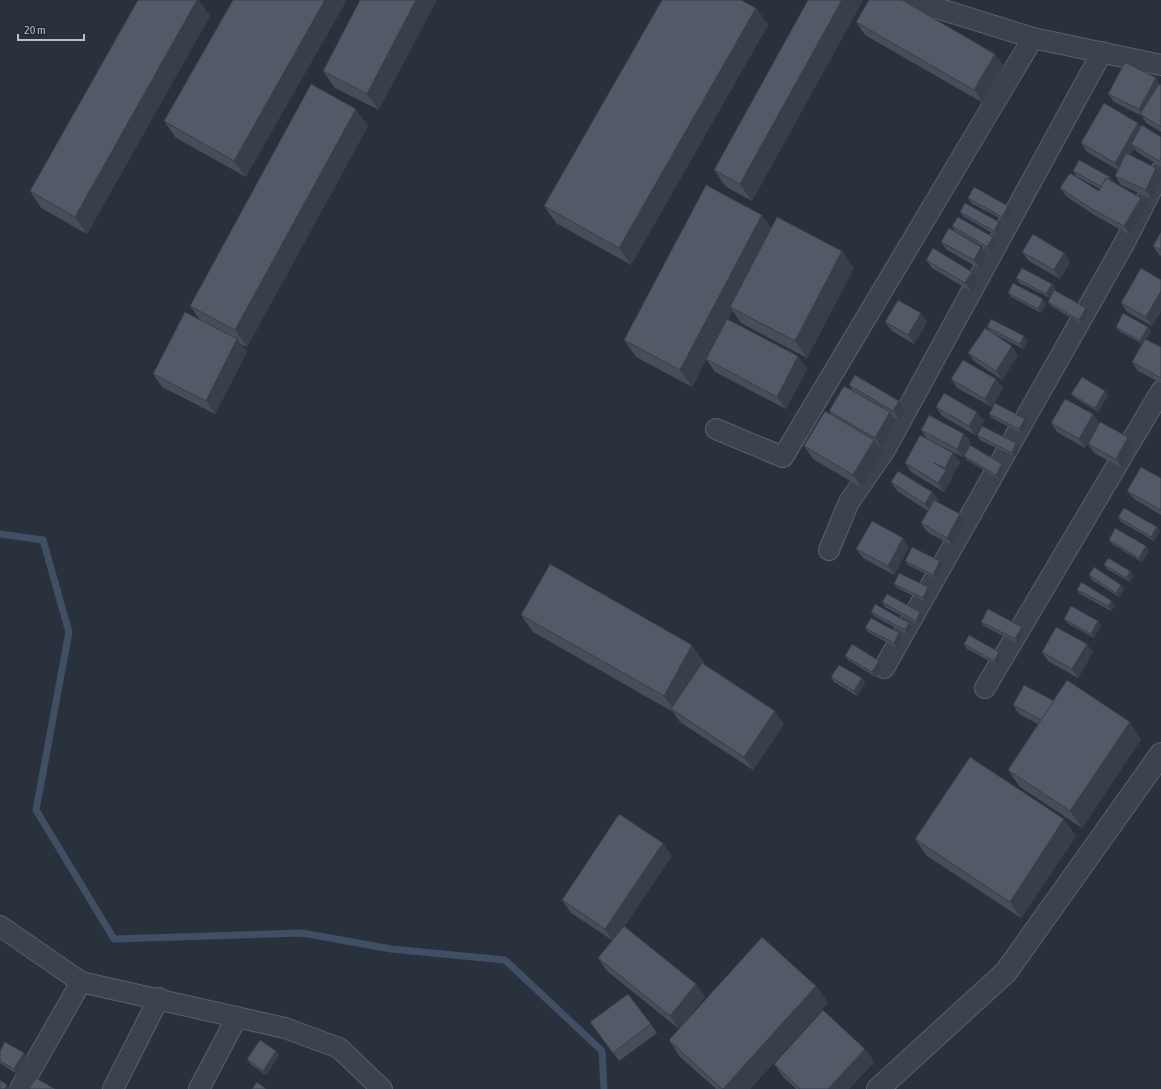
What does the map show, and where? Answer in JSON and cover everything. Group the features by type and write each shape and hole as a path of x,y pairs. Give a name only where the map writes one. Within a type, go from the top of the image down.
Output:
{"street":[{"path":"911,0 1033,38 1161,65"},
{"path":"716,429 783,457 1033,38"},
{"path":"829,550 849,502 885,450 1102,52"},
{"path":"884,668 1125,242 1161,170"},
{"path":"985,688 1161,390"},
{"path":"878,1089 1006,972 1161,754"},
{"path":"0,926 82,982 159,998 284,1028 339,1048 382,1089"},
{"path":"20,1089 82,982"},
{"path":"113,1089 159,998"},
{"path":"199,1089 237,1017"}],"building":[{"path":"138,0 197,0 75,217 30,191"},
{"path":"233,0 325,0 234,161 164,121"},
{"path":"360,0 416,0 367,94 323,71"},
{"path":"662,0 741,0 756,8 619,248 544,206"},
{"path":"808,0 842,0 740,184 714,170"},
{"path":"869,0 902,0 995,54 974,90 856,22"},
{"path":"1125,62 1156,78 1139,109 1108,94"},
{"path":"311,84 356,109 235,330 190,306"},
{"path":"1159,84 1161,85 1161,127 1140,114"},
{"path":"1104,103 1138,123 1115,163 1081,143"},
{"path":"1142,125 1161,137 1161,158 1159,161 1131,144"},
{"path":"1126,153 1156,168 1146,190 1115,176"},
{"path":"1079,160 1110,177 1109,180 1106,178 1102,187 1073,171"},
{"path":"1070,173 1099,191 1106,178 1141,198 1124,226 1090,208 1060,188"},
{"path":"706,185 762,215 680,370 624,340"},
{"path":"974,187 1008,206 1002,217 968,198"},
{"path":"965,203 999,222 994,231 960,212"},
{"path":"777,217 842,251 795,341 730,307"},
{"path":"958,217 993,237 987,247 952,226"},
{"path":"949,228 981,247 974,260 941,242"},
{"path":"1161,232 1161,250 1153,246"},
{"path":"1033,234 1064,253 1054,270 1022,252"},
{"path":"933,248 972,272 965,283 926,260"},
{"path":"1022,268 1052,284 1046,294 1016,278"},
{"path":"1141,268 1161,280 1161,291 1146,317 1121,303"},
{"path":"1013,283 1043,299 1038,309 1008,293"},
{"path":"1054,290 1086,308 1079,320 1048,302"},
{"path":"898,300 921,313 908,335 885,322"},
{"path":"185,312 237,339 206,401 153,374"},
{"path":"1123,313 1148,327 1140,341 1116,327"},
{"path":"727,319 798,356 777,397 706,359"},
{"path":"991,319 1024,336 1020,344 987,327"},
{"path":"985,328 1012,346 996,371 968,353"},
{"path":"1145,339 1161,347 1161,378 1132,362"},
{"path":"963,360 996,379 985,399 951,379"},
{"path":"855,375 899,401 893,411 849,385"},
{"path":"1082,377 1105,391 1095,408 1071,394"},
{"path":"844,386 890,412 875,438 829,411"},
{"path":"944,393 977,412 969,426 936,407"},
{"path":"1065,399 1093,414 1079,439 1051,423"},
{"path":"995,403 1025,419 1019,429 989,414"},
{"path":"825,411 874,440 853,475 804,446"},
{"path":"929,415 964,434 957,449 921,430"},
{"path":"1100,422 1128,437 1116,459 1088,444"},
{"path":"982,426 1016,443 1012,453 977,435"},
{"path":"920,435 953,453 945,468 934,463 946,470 938,483 905,463"},
{"path":"970,445 1002,464 996,475 964,456"},
{"path":"1141,467 1161,478 1161,510 1127,491"},
{"path":"898,471 932,492 925,504 891,482"},
{"path":"934,500 960,514 947,538 921,523"},
{"path":"1124,508 1157,527 1151,537 1118,517"},
{"path":"872,521 903,538 888,566 856,549"},
{"path":"1115,528 1146,546 1139,558 1109,540"},
{"path":"912,547 940,561 933,575 905,561"},
{"path":"1108,558 1130,571 1127,578 1104,565"},
{"path":"550,564 692,645 664,696 521,615"},
{"path":"1094,567 1121,585 1116,593 1089,575"},
{"path":"899,573 928,587 923,598 894,584"},
{"path":"1081,582 1112,601 1108,606 1077,590"},
{"path":"887,594 920,612 916,621 882,602"},
{"path":"875,604 909,623 905,630 871,612"},
{"path":"1071,606 1098,621 1091,634 1064,619"},
{"path":"988,609 1022,627 1015,639 981,622"},
{"path":"871,618 899,633 894,643 865,628"},
{"path":"1056,627 1087,644 1072,669 1042,652"},
{"path":"969,635 999,652 994,661 964,644"},
{"path":"852,644 879,661 872,672 845,656"},
{"path":"702,663 775,711 744,757 671,709"},
{"path":"839,665 862,678 854,691 831,677"},
{"path":"1067,680 1130,722 1070,811 1008,770"},
{"path":"1024,685 1054,701 1041,720 1013,705"},
{"path":"970,757 1064,819 1010,902 915,839"},
{"path":"619,814 663,843 605,929 562,900"},
{"path":"624,926 696,984 670,1016 598,958"},
{"path":"762,937 816,986 722,1089 669,1040"},
{"path":"628,994 651,1024 613,1053 590,1022"},
{"path":"823,1010 865,1049 828,1089 800,1089 774,1064"},
{"path":"260,1040 276,1051 263,1071 247,1059"},
{"path":"5,1042 24,1053 14,1069 0,1061 0,1051"},
{"path":"36,1078 55,1089 29,1089"},
{"path":"0,1080 7,1085 5,1089 0,1089"},
{"path":"257,1082 266,1089 252,1089"}],"waterway":[{"path":"0,534 43,540 69,632 36,810 114,939 302,933 391,949 505,960 602,1051 604,1089"}]}
